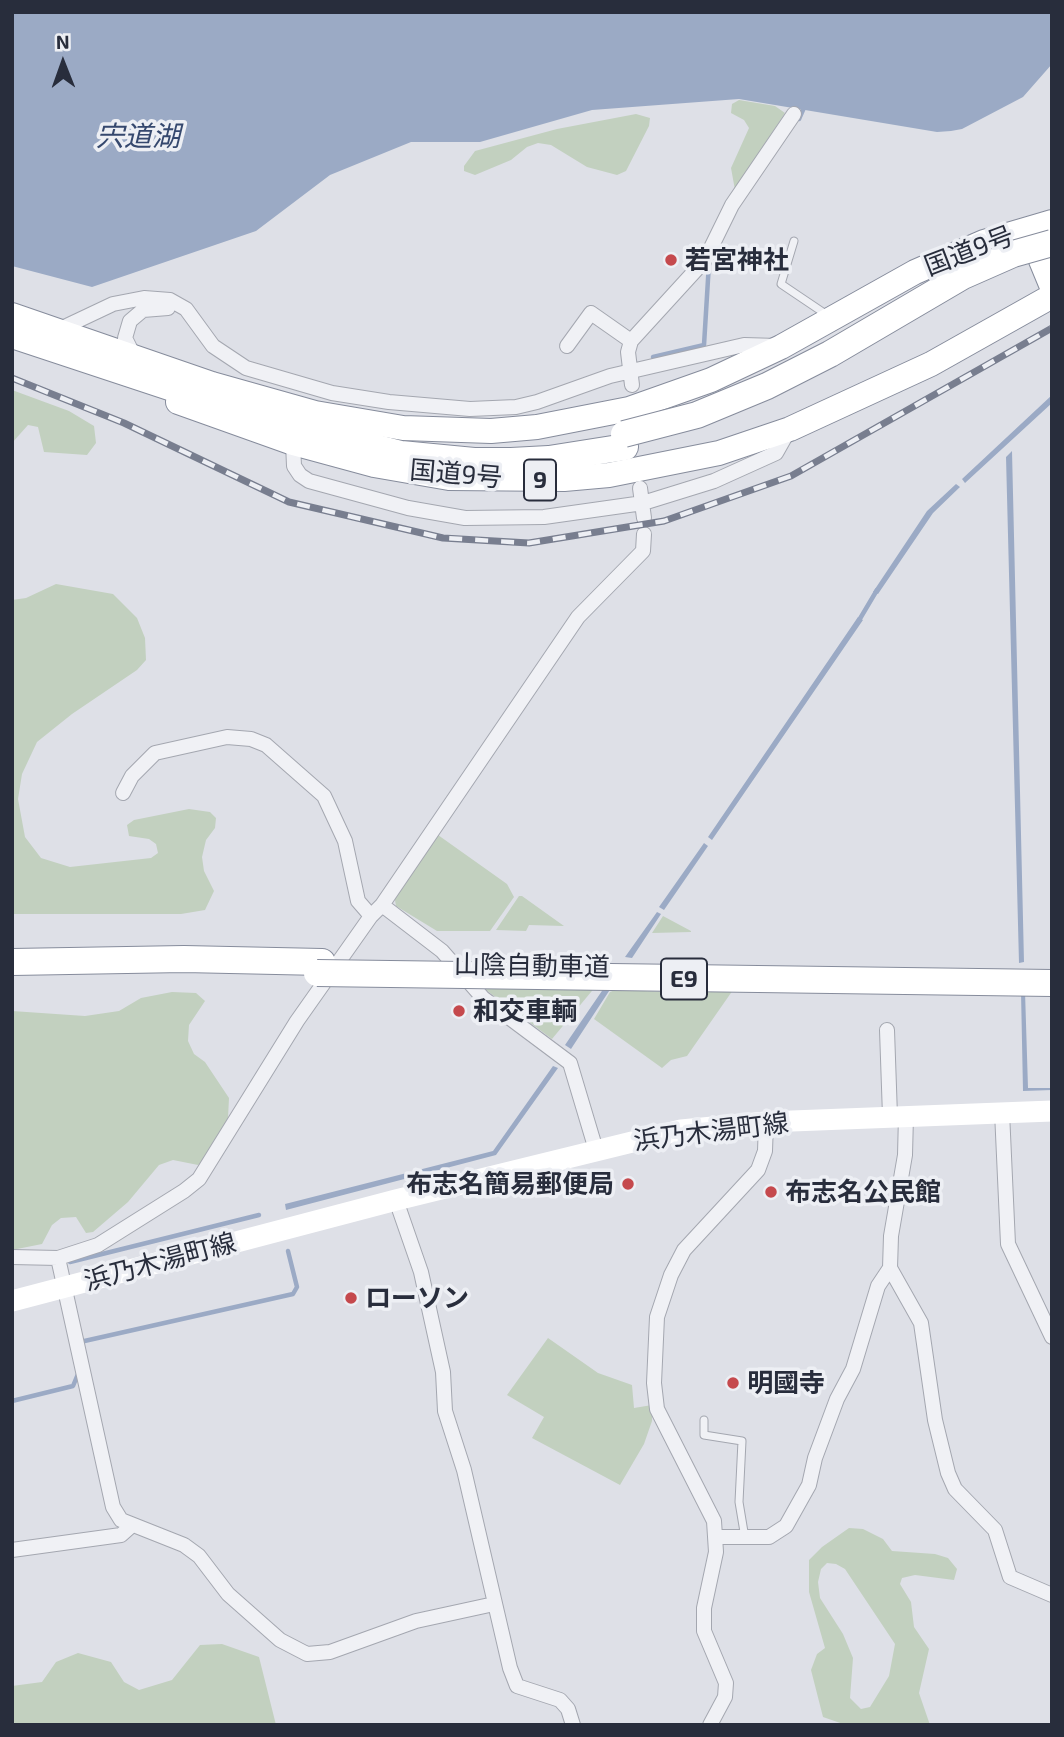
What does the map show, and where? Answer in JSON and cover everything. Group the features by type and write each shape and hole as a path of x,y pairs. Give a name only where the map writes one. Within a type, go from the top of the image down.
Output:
{"highway":[{"name":"国道9号","path":"12,315 265,400 359,422 403,428 491,431 537,427 629,409 711,380 781,347 915,272 1027,228 1052,222"},
{"path":"1027,228 1052,287"},
{"path":"136,358 276,410 365,435 403,442 438,447 512,448 625,440 697,415 767,386 830,354 963,276 1013,254 1052,243"},
{"path":"12,336 271,421 401,454 462,461 549,459 625,440 698,427 773,397 969,287 1052,256"},
{"name":"国道9号","path":"12,336 293,443 374,465 449,478 564,479 659,467 719,453 790,429 931,363 1052,296"},
{"name":"山陰自動車道","path":"12,962 184,959 319,967 1052,983"},
{"name":"山陰自動車道","path":"12,976 319,967 1052,973"}],"main road":[{"name":"浜乃木湯町線","path":"12,1301 396,1200 681,1130 766,1122 1052,1111"}],"street":[{"path":"631,378 628,352 631,341 705,260 732,205 794,114"},
{"path":"58,330 113,304 144,298 170,300 180,304 213,346 246,368 332,393 389,402 470,409 516,407 631,378 744,345 781,347"},
{"path":"136,358 125,338 130,321 136,315 160,307 192,317"},
{"path":"567,346 591,313 631,341"},
{"path":"293,443 294,466 300,475 309,481 408,508 465,518 544,517 714,481 776,453 790,429"},
{"path":"641,495 644,518"},
{"path":"12,1258 58,1258 98,1245 184,1191 198,1179 297,1021 371,916 382,905 578,617 643,551 644,534"},
{"path":"124,793 132,776 155,753 227,737 251,739 266,745 313,784 328,803 345,841 358,901 371,916"},
{"path":"382,905 433,943 483,998 570,1063 596,1150"},
{"path":"887,1030 905,1155 891,1236 890,1268 921,1323 935,1420 951,1483 995,1530 1010,1577 1052,1595"},
{"path":"1002,1112 1007,1244 1052,1337"},
{"path":"710,1725 725,1697 726,1683 704,1631 716,1537 714,1521 702,1492 657,1409 654,1383 657,1317 670,1275 684,1250 758,1170 765,1151 766,1122"},
{"path":"396,1200 421,1272 443,1372 445,1412 464,1470 510,1668 517,1686 560,1700 568,1709 573,1725"},
{"path":"58,1258 113,1507 121,1520 130,1527 184,1545 199,1556 228,1594 258,1622 280,1640 307,1654 330,1652 416,1621 494,1604"},
{"path":"716,1537 769,1537 782,1530 809,1486 815,1458 837,1398 853,1370 878,1286 890,1268"},
{"path":"12,1550 121,1535 130,1527"}],"lane":[{"path":"794,241 781,284 831,319"},
{"path":"704,1420 704,1434 742,1441 739,1502 746,1538"}],"green space":[{"path":"739,100 775,106 785,113 735,190 731,168 749,128 744,120 731,113 732,104"},
{"path":"636,114 650,118 649,126 626,171 617,175 587,167 551,145 538,143 527,147 511,160 475,175 464,171 464,166 475,151 557,129"},
{"path":"12,390 69,411 94,426 96,443 87,455 44,452 38,427 28,425 12,443"},
{"path":"56,584 113,594 137,618 145,638 146,660 137,670 72,714 37,742 22,774 18,799 25,837 41,858 70,867 151,858 158,853 156,844 149,839 129,836 127,825 134,820 189,809 210,812 216,818 215,828 206,840 202,857 204,871 214,891 205,910 181,914 12,914 12,600 26,598"},
{"path":"438,835 507,884 514,897 490,931 437,931 396,906 394,894"},
{"path":"519,896 564,926 529,925 526,931 496,930"},
{"path":"663,916 691,931 691,932 652,933"},
{"path":"485,983 596,986 552,1039 486,990"},
{"path":"705,988 733,990 687,1056 671,1060 662,1068 594,1019 610,992 615,990 700,993"},
{"path":"172,992 196,993 205,1001 189,1025 188,1041 194,1054 205,1062 229,1098 228,1118 208,1155 198,1165 173,1160 159,1165 128,1202 93,1232 86,1233 76,1217 61,1218 52,1225 42,1244 12,1250 12,1011 85,1016 119,1011 141,998"},
{"path":"548,1338 598,1373 632,1385 634,1408 652,1405 652,1421 644,1444 620,1485 532,1438 544,1417 507,1395"},
{"path":"849,1528 863,1529 883,1539 892,1551 935,1554 948,1558 957,1569 954,1580 915,1575 902,1578 900,1584 911,1602 914,1627 929,1649 919,1693 930,1725 846,1725 823,1717 811,1670 817,1654 825,1648 809,1592 809,1560","holes":["827,1563 845,1569 895,1644 889,1676 870,1707 861,1709 850,1698 853,1658 843,1634 820,1598 818,1582 821,1569"]},
{"path":"222,1644 259,1657 276,1725 12,1725 12,1686 42,1682 56,1662 78,1653 111,1662 124,1682 139,1690 172,1680 200,1645"}],"water":[{"name":"宍道湖","path":"12,12 1052,12 1052,64 1023,97 962,129 951,131 937,132 739,99 592,110 480,142 411,142 330,175 256,231 92,287 12,266"},
{"path":"1052,395 1052,403 965,483 962,479"},
{"path":"1012,451 1024,962 1019,963 1006,457"},
{"path":"956,484 960,487 933,513 878,594 873,592 927,511"},
{"path":"858,617 863,620 712,840 708,837"},
{"path":"704,843 708,846 664,910 659,907"},
{"path":"657,912 661,914 632,958 625,957"},
{"path":"606,985 611,988 571,1049 565,1045"},
{"path":"1025,991 1028,1088 1052,1090 1023,1091 1021,992"},
{"path":"553,1066 558,1068 496,1155 286,1210 285,1204 493,1151"}],"waterway":[{"path":"799,119 806,103"},
{"path":"653,357 704,345 709,263"},
{"path":"858,622 877,590"},
{"path":"70,1262 259,1215"},
{"path":"80,1342 293,1294 297,1287 288,1251"},
{"path":"12,1401 73,1386 78,1374"}],"railway":[{"path":"12,378 124,423 289,502 443,538 529,543 664,521 791,476 1052,328"}],"place":[{"name":"若宮神社","path":"671,260"},
{"name":"和交車輌","path":"459,1011"},
{"name":"布志名簡易郵便局","path":"628,1184"},
{"name":"布志名公民館","path":"771,1192"},
{"name":"ローソン","path":"351,1298"},
{"name":"明國寺","path":"733,1383"}]}
